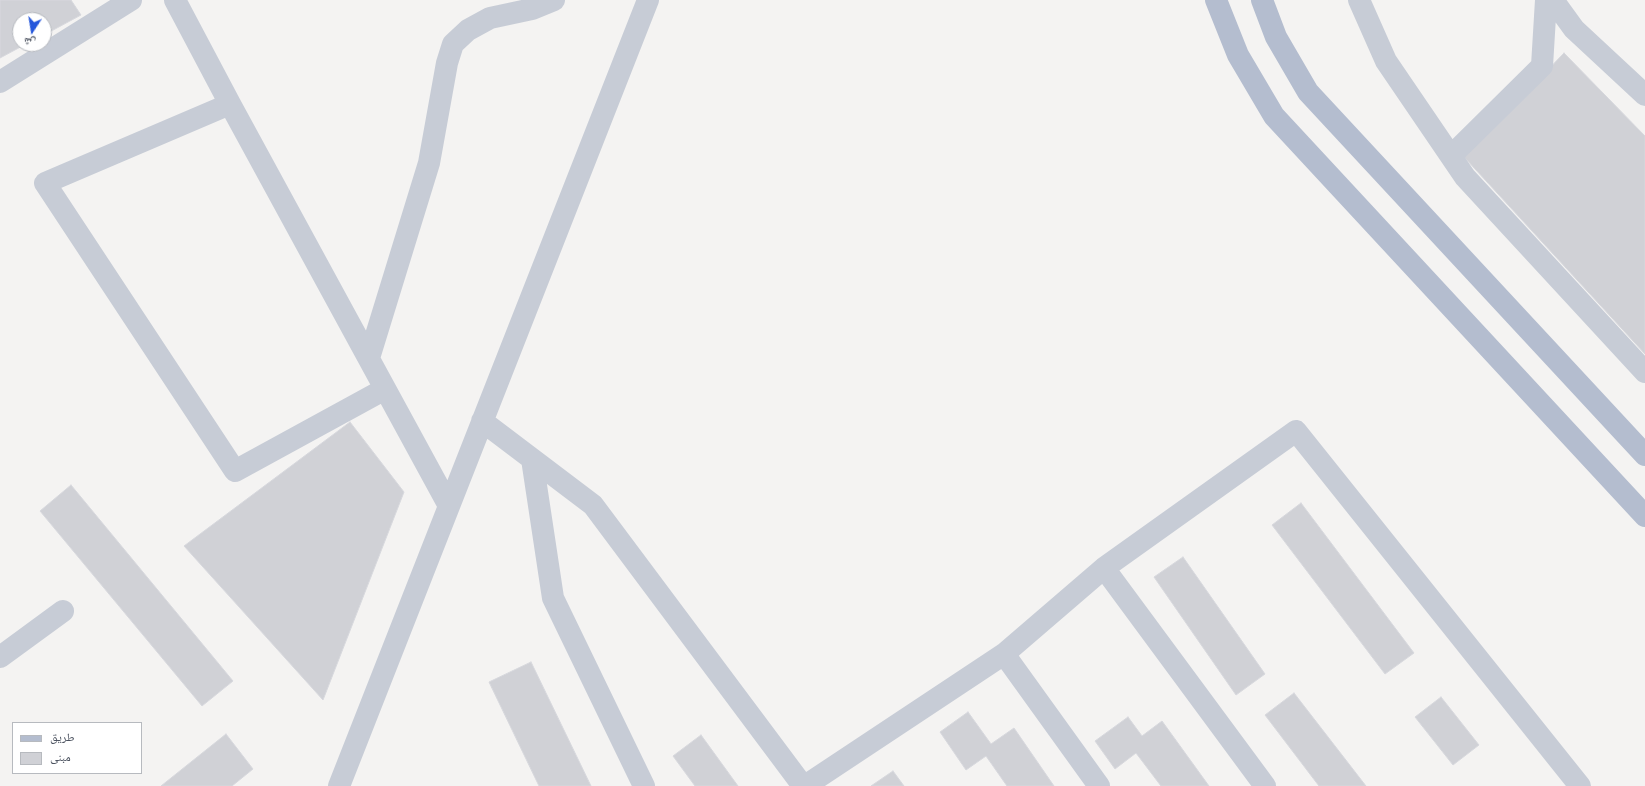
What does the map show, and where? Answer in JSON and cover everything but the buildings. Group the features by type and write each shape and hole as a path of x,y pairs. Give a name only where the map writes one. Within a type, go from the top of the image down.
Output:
{"main road":[{"path":"1216,0 1238,55 1274,116 1645,516"},
{"path":"1262,0 1276,37 1308,92 1645,455"}],"street":[{"path":"0,82 131,0"},
{"path":"175,0 449,506"},
{"path":"369,358 429,163 447,63 453,44 468,30 490,18 532,9 554,0"},
{"path":"339,786 648,0"},
{"path":"1359,0 1386,61 1465,176 1645,372"},
{"path":"1451,156 1542,66 1546,0"},
{"path":"1554,0 1574,29 1645,95"},
{"path":"230,104 45,183 235,471 385,389"},
{"path":"482,421 593,505 804,786 1004,654 1104,568 1296,431 1580,786"},
{"path":"532,459 553,598 644,786"},
{"path":"1104,568 1266,786"},
{"path":"0,657 63,611"},
{"path":"1004,654 1100,786"}]}
